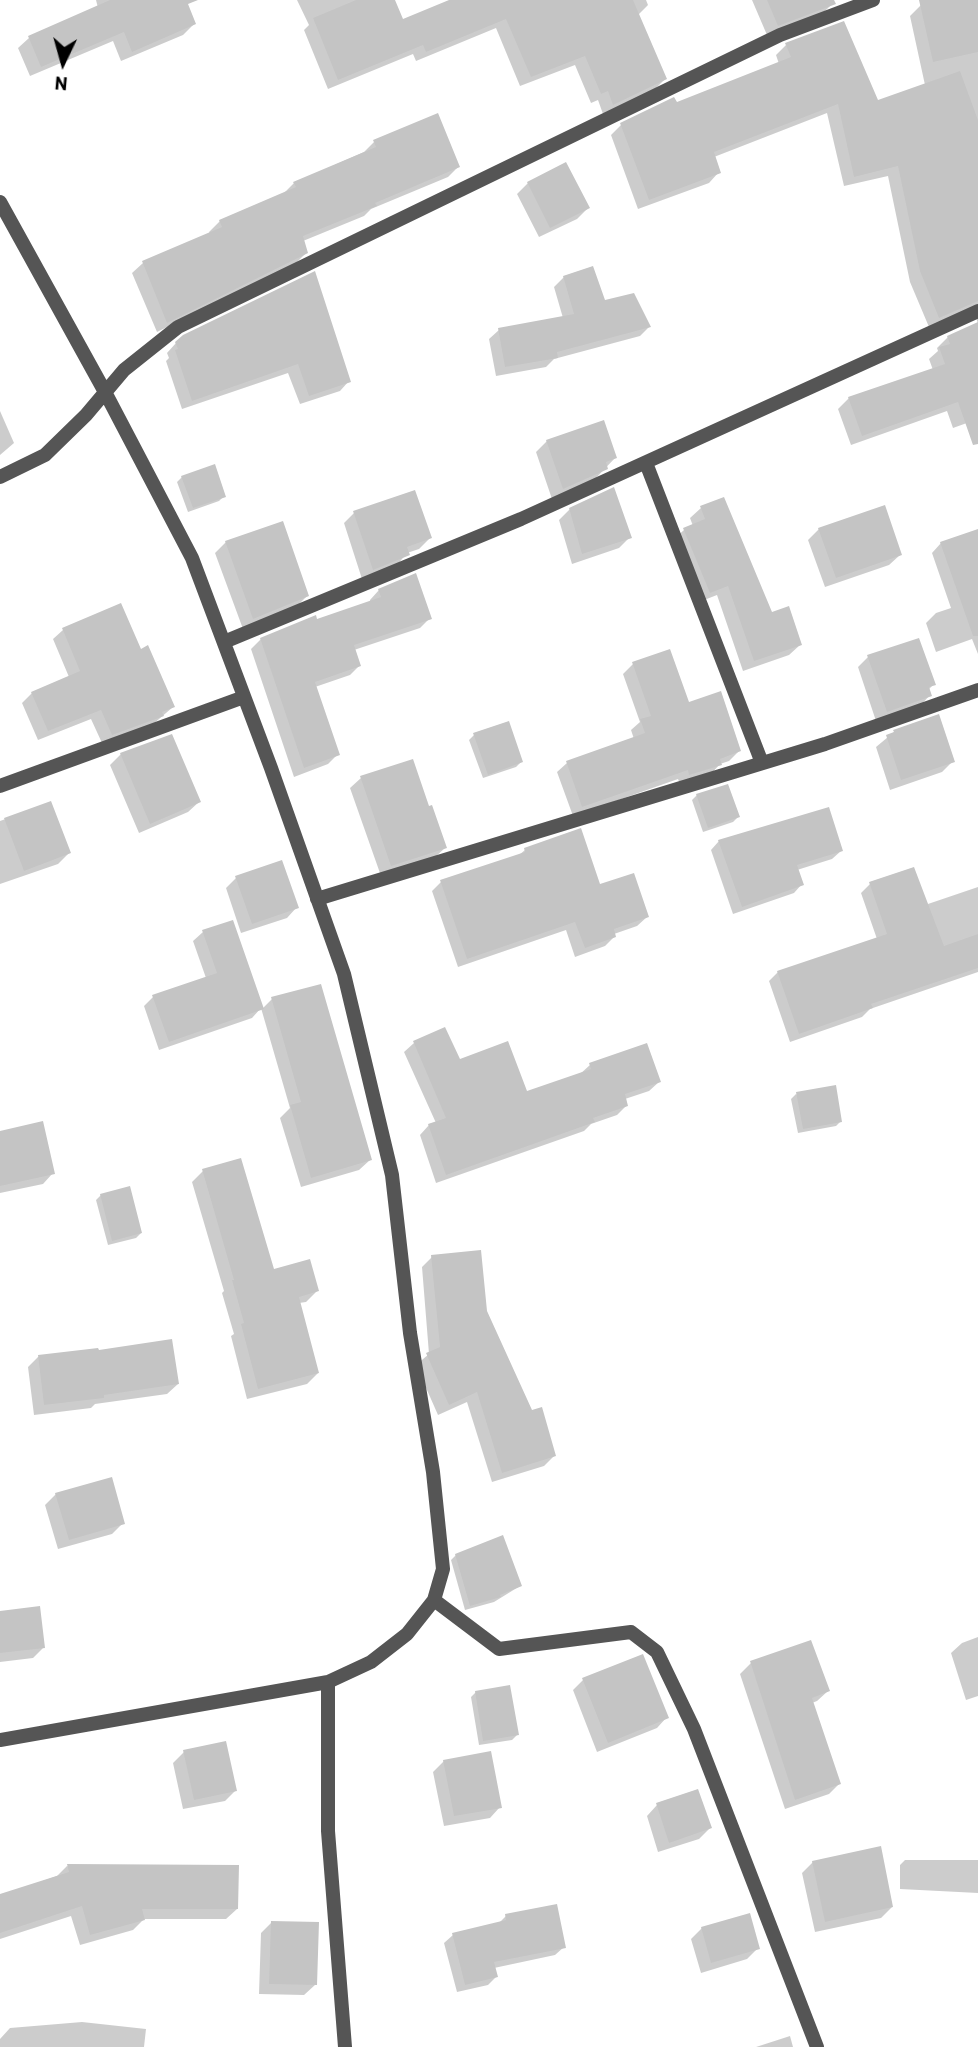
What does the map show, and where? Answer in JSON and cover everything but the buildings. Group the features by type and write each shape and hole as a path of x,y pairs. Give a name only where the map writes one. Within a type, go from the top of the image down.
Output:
{"street":[{"path":"0,477 45,455 86,415 124,370 178,327 780,35 873,0"},
{"path":"0,202 105,393 191,558 344,974 392,1175 410,1333 433,1472 443,1569 434,1600 407,1634 371,1662 328,1682 0,1740"},
{"path":"224,642 521,519 978,311"},
{"path":"646,463 762,763"},
{"path":"317,899 825,744 978,690"},
{"path":"0,786 244,697"},
{"path":"434,1600 499,1649 631,1632 657,1652 694,1729 817,2047"},
{"path":"328,1682 328,1831 345,2047"}]}
